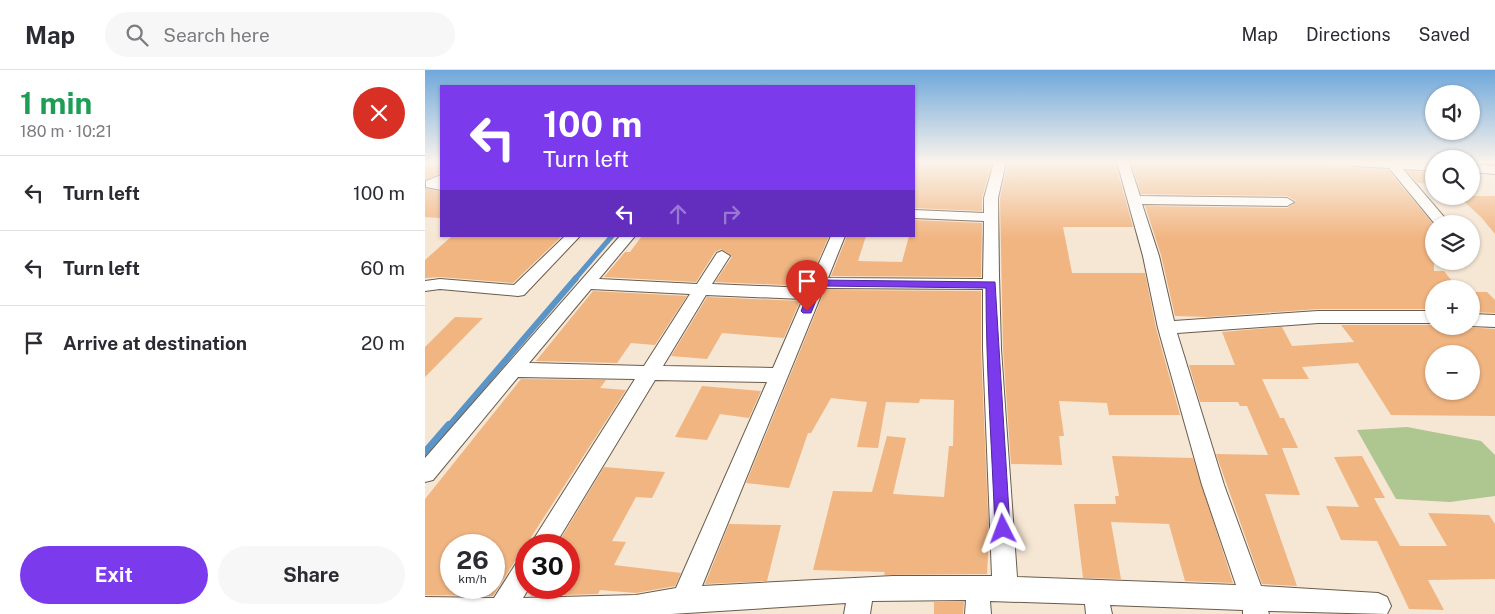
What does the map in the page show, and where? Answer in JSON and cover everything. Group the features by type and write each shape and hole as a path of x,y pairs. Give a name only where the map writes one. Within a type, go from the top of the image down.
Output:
{"street":[{"path":"994,187 990,217 992,349 996,392 1005,588"},
{"path":"1132,187 1151,256 1167,328 1213,485 1254,606"},
{"path":"1412,187 1435,215"},
{"path":"1136,200 1287,202"},
{"path":"915,214 990,217"},
{"path":"425,286 440,284 518,291 572,237"},
{"path":"425,473 627,237"},
{"path":"684,598 838,237"},
{"path":"549,534 723,256"},
{"path":"587,284 703,290 991,284"},
{"path":"1167,328 1318,317 1425,317"},
{"path":"1480,320 1495,321"},
{"path":"513,370 779,375"},
{"path":"501,611 515,588"},
{"path":"425,610 469,612 614,611 684,598 859,603 893,588 1005,588 1097,603 1378,606"},
{"path":"978,588 978,614"}],"green space":[{"path":"1407,427 1481,441 1495,455 1495,496 1450,502 1396,499 1357,430"}],"building":[{"path":"915,187 985,187 982,198 982,211 915,208"},
{"path":"1002,187 1122,187 1133,227 1063,227 1072,273 1145,273 1156,328 1180,415 1109,415 1107,403 1059,401 1064,436 1059,436 1062,465 1011,464 1003,349 1000,198"},
{"path":"1139,187 1403,187 1426,215 1425,270 1444,271 1451,280 1425,280 1425,309 1318,309 1208,317 1175,316 1161,255 1145,206 1287,208 1296,201 1287,196 1141,194"},
{"path":"425,188 440,192 440,218 425,217"},
{"path":"1480,196 1495,196 1495,234 1480,215 1468,205 1480,205"},
{"path":"915,220 982,223 981,277 831,276 847,237 866,237 858,261 902,262 909,237 915,237"},
{"path":"451,237 561,237 513,283 440,277 425,278 425,260"},
{"path":"641,237 829,237 807,286 715,282 732,257 721,249 715,252 696,282 604,277 625,252 630,252"},
{"path":"825,290 981,291 981,349 989,536 987,574 884,575 885,572 813,570 833,491 872,492 887,436 906,438 893,494 944,497 949,446 953,446 954,400 920,399 919,403 886,402 878,448 857,447 867,402 831,398 811,433 808,433 789,488 746,483"},
{"path":"593,291 687,296 655,345 631,343 617,363 536,361"},
{"path":"1480,292 1487,292 1495,300 1495,313 1480,312"},
{"path":"707,297 800,301 784,338 722,333 707,359 671,356"},
{"path":"455,317 483,318 425,377 425,347"},
{"path":"1341,325 1425,325 1425,335 1480,335 1480,328 1495,329 1495,416 1391,415 1358,363 1302,367 1309,379 1262,379 1280,418 1284,418 1298,448 1282,448 1300,495 1265,494 1297,586 1262,584 1216,454 1268,455 1247,406 1240,406 1238,402 1200,402 1189,365 1235,365 1222,332 1282,327 1292,346 1354,342"},
{"path":"521,379 606,380 600,388 626,390 533,534 515,534 515,561 505,577 505,534 440,534 440,595 425,595 425,499"},
{"path":"702,386 761,391 749,418 720,414 707,440 675,437"},
{"path":"1112,456 1193,458 1233,583 1185,581 1169,524 1111,522 1121,579 1083,578 1074,504 1116,504 1115,496 1119,496"},
{"path":"1362,456 1385,498 1374,498 1400,546 1447,546 1428,513 1489,515 1495,524 1495,579 1428,580 1444,610 1409,609 1377,541 1341,540 1326,506 1359,507 1334,457"},
{"path":"604,467 665,472 652,498 636,497 612,541 626,542 614,565 681,573 675,586 636,593 600,590 598,594 580,595 580,534 564,534"},
{"path":"729,524 781,525 767,581 705,584"},
{"path":"934,602 964,602 963,614 934,614"}],"waterway":[{"path":"575,279 611,237"},
{"path":"448,427 576,278"},
{"path":"425,453 449,425"}],"route":[{"path":"807,311 818,283 852,285 991,284 992,349 1003,529"}]}
